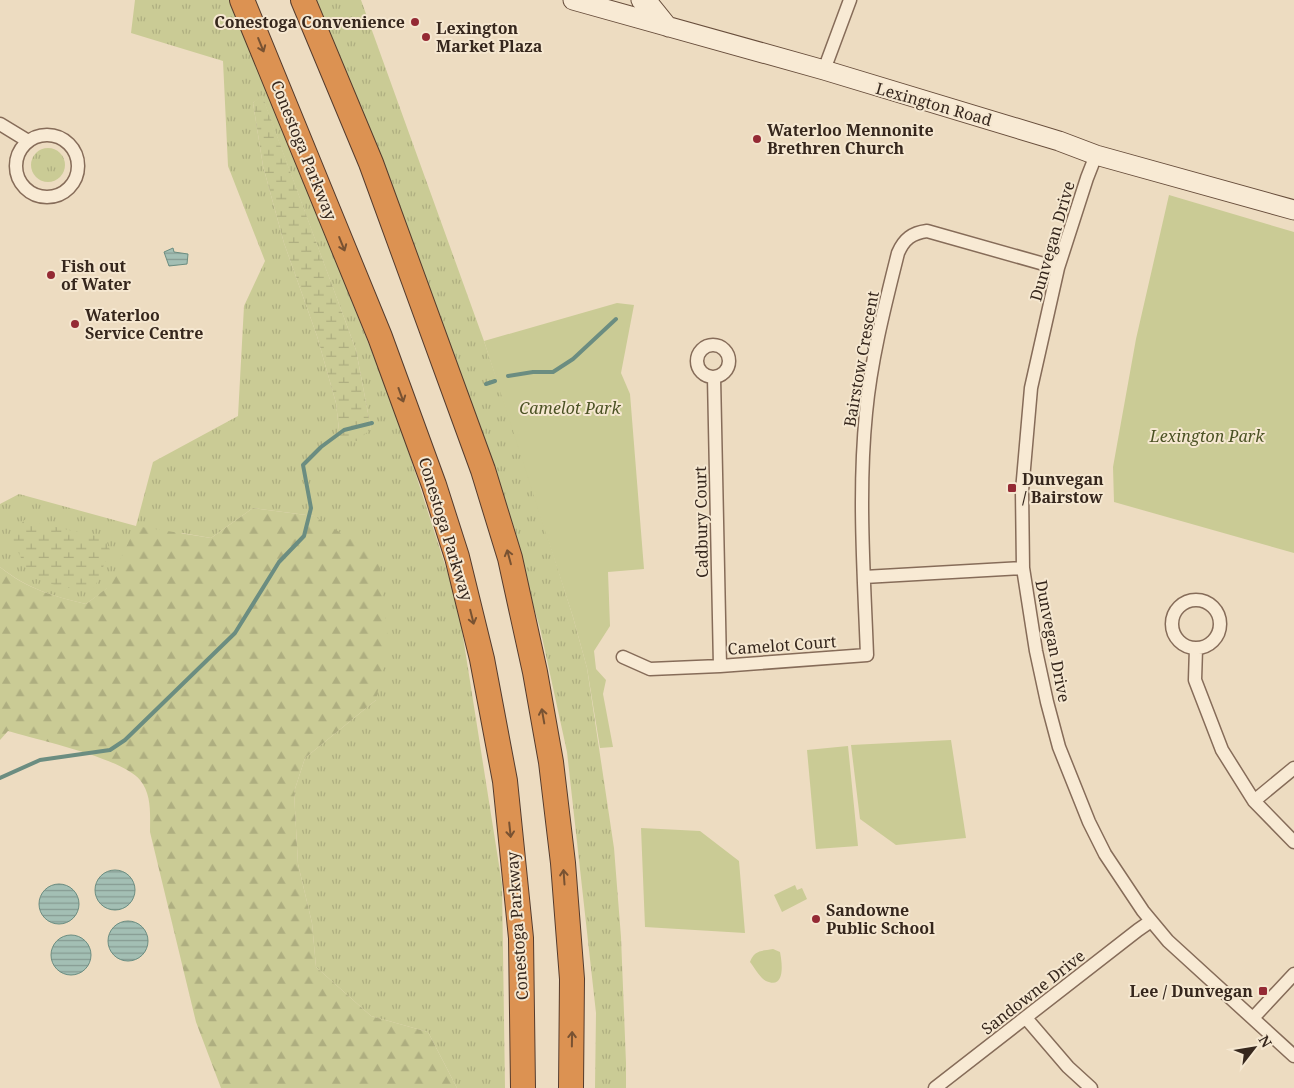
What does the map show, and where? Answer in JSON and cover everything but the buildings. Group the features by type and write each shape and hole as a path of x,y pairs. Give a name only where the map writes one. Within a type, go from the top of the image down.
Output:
{"highway":[{"name":"Conestoga Parkway","path":"242,0 380,337 434,485 457,557 482,659 505,782 521,938 524,1088"},
{"path":"303,0 374,172 483,470 510,558 535,672 548,744 563,863 572,979 571,1088"}],"main road":[{"path":"641,0 651,6 668,27"},
{"name":"Lexington Road","path":"584,2 824,70 1059,141 1096,155 1294,210"}],"street":[{"path":"824,70 850,0"},
{"path":"0,124 28,141"},
{"path":"50,134 61,138 71,145 77,155 79,167 76,179 69,189 59,195 47,198 26,190 19,181 16,165 20,149 28,141 38,136 50,134"},
{"name":"Dunvegan Drive","path":"1096,155 1058,268 1031,388 1022,491 1023,568 1036,651 1047,702 1059,747 1074,788 1097,838 1105,854 1151,921 1168,940 1294,1056"},
{"name":"Bairstow Crescent","path":"864,577 862,486 866,413 880,326 898,253 903,242 916,233 927,231 1058,268"},
{"name":"Cadbury Court","path":"714,377 720,666"},
{"path":"864,577 1023,568"},
{"name":"Camelot Court","path":"623,657 650,669 720,666 867,655 864,577"},
{"path":"1196,648 1195,680 1222,750 1254,801 1294,842"},
{"path":"1254,801 1294,768"},
{"name":"Sandowne Drive","path":"935,1088 1151,921"},
{"path":"1253,1018 1294,974"},
{"path":"1026,1018 1068,1067 1091,1088"}],"green space":[{"path":"135,0 232,0 395,410 458,605 502,884 505,1088 457,1088 428,1032 371,1016 316,967 312,923 298,864 294,792 305,758 376,700 314,516 253,508 211,538 182,533 86,604 41,591 20,581 0,567 0,504 19,494 136,526 153,462 238,416 244,306 265,261 228,166 223,61 131,33","holes":["262,96 356,350 371,429 340,439 336,403 317,336 284,243 263,166 253,103"]},
{"path":"314,0 361,0 484,341 573,617 587,668 614,848 621,937 626,1088 595,1088 596,1013 567,752 540,628 476,415"},
{"path":"262,95 356,350 371,429 357,441 340,439 336,403 317,336 284,243 263,166 253,103"},
{"path":"48,148 60,153 65,165 60,177 48,182 36,177 31,165 36,153"},
{"name":"Lexington Park","path":"1169,195 1294,232 1294,553 1114,502 1113,467 1136,339"},
{"name":"Camelot Park","path":"617,303 634,305 621,373 630,394 644,569 608,572 610,626 594,651 596,669 606,680 603,694 613,747 600,748 587,668 573,617 484,341"},
{"path":"253,508 314,516 379,557 388,641 376,700 305,758 294,792 298,864 312,923 316,967 371,1016 428,1032 457,1088 221,1088 196,1022 150,832 150,805 144,786 130,772 98,757 8,731 0,740 0,567 20,581 41,591 86,604 107,588 136,526 211,538"},
{"path":"24,520 105,538 110,550 95,587 64,588 30,577 12,539"},
{"path":"951,740 966,838 896,845 860,819 851,745"},
{"path":"848,746 858,846 816,849 807,750"},
{"path":"641,828 700,831 739,861 745,933 645,927"},
{"path":"795,885 797,890 802,888 807,899 782,912 774,895"},
{"path":"773,949 780,952 782,968 780,978 777,982 772,983 764,980 750,962 756,953"}],"shaded area":[{"path":"173,248 174,252 188,254 187,264 169,266 164,252"},
{"path":"119,870 126,873 132,879 135,890 134,898 126,907 119,910 111,910 104,907 96,898 95,886 98,879 107,871"},
{"path":"63,884 70,887 76,893 79,904 78,912 70,921 63,924 55,924 48,921 40,912 39,900 42,893 51,885"},
{"path":"132,921 139,924 145,930 148,941 147,949 139,958 132,961 124,961 117,958 109,949 108,937 111,930 120,922"},
{"path":"75,935 82,938 88,944 91,955 90,963 82,972 75,975 67,975 60,972 52,963 51,951 54,944 63,936"}],"waterway":[{"path":"508,376 533,372 553,372 573,359 616,319"},
{"path":"486,384 495,381"},
{"path":"0,778 40,760 110,750 125,740 235,633 279,562 304,536 311,508 303,465 321,447 344,430 372,423"}],"place":[{"name":"Conestoga Convenience","path":"415,22"},
{"name":"Lexington Market Plaza","path":"426,37"},
{"name":"Waterloo Mennonite Brethren Church","path":"757,139"},
{"name":"Fish out of Water","path":"51,275"},
{"name":"Waterloo Service Centre","path":"75,324"},
{"name":"Dunvegan / Bairstow","path":"1012,488"},
{"name":"Sandowne Public School","path":"816,919"},
{"name":"Lee / Dunvegan","path":"1263,991"}]}
